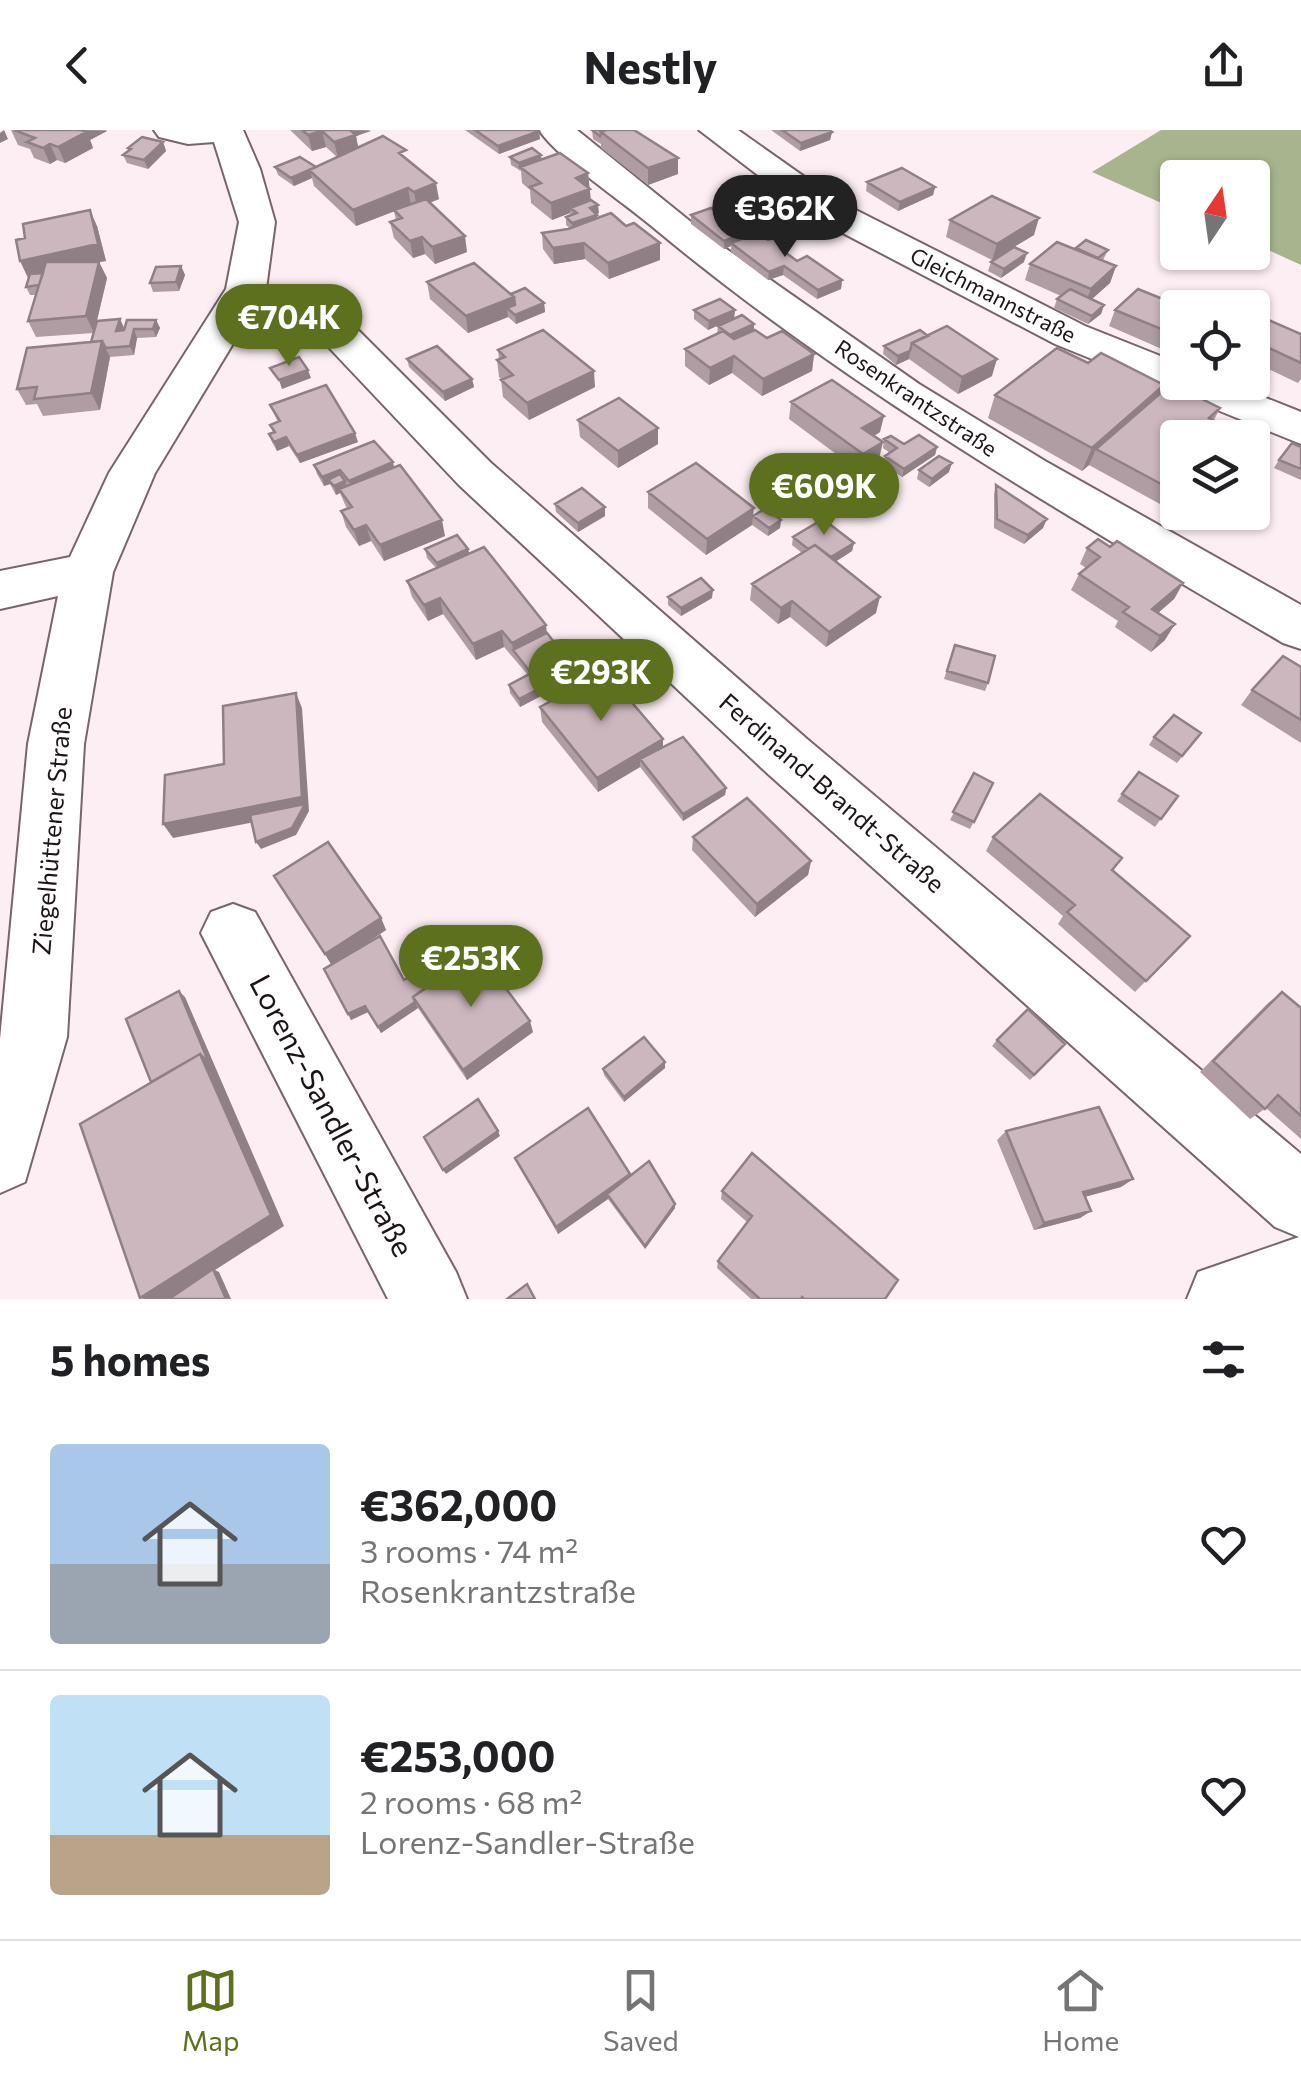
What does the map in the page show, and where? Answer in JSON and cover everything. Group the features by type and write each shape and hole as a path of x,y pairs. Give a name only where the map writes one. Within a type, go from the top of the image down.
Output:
{"street":[{"path":"170,130 188,134 226,131"},
{"name":"Rosenkrantzstraße","path":"556,130 699,247 904,394 1028,472 1301,629"},
{"name":"Gleichmannstraße","path":"716,130 827,210 1070,335 1160,372"},
{"name":"Ziegelhüttener Straße","path":"0,1157 56,744 88,572 132,474 246,290 257,222 226,131"},
{"name":"Ferdinand-Brandt-Straße","path":"334,329 475,474 745,717 1301,1201"},
{"path":"1229,400 1301,430"},
{"path":"0,590 88,572"},
{"name":"Lorenz-Sandler-Straße","path":"232,933 429,1299"},
{"path":"1225,1299 1301,1274"}],"green space":[{"path":"1161,130 1301,130 1301,265 1270,251 1270,160 1160,160 1160,202 1092,172"}],"building":[{"path":"14,130 86,132 58,147 50,144 43,148 27,142 35,138"},
{"path":"302,130 350,130 356,135 334,142 322,131 308,135"},
{"path":"475,130 538,130 539,131 498,146"},
{"path":"634,130 678,158 648,168 601,132"},
{"path":"782,130 829,130 832,132 801,143"},
{"path":"383,136 406,150 399,153 436,183 414,192 408,188 353,210 309,170"},
{"path":"142,137 163,142 144,160 123,155 131,149 128,148"},
{"path":"532,148 541,155 519,163 510,157"},
{"path":"560,153 588,173 576,178 590,189 551,203 530,187 541,183 520,167"},
{"path":"300,157 316,167 291,178 275,167"},
{"path":"902,168 935,187 900,202 867,182"},
{"path":"992,196 1039,218 997,244 950,220"},
{"path":"426,199 465,236 432,247 422,237 410,241 390,222 402,218 394,210"},
{"path":"591,200 598,205 590,208 597,215 572,223 566,217 577,213 570,208"},
{"path":"711,208 750,231 724,241 691,215"},
{"path":"90,210 98,244 20,261 16,240 25,238 23,224"},
{"path":"611,213 626,226 634,223 660,243 608,263 584,243 553,248 542,233 568,229"},
{"path":"757,233 768,240 777,237 789,246 781,249 797,261 807,256 842,280 818,290 784,266 769,272 731,243"},
{"path":"1086,240 1108,250 1098,258 1076,248"},
{"path":"1057,242 1116,266 1091,289 1030,264"},
{"path":"1014,247 1027,253 1004,269 991,262"},
{"path":"46,262 99,262 86,316 28,321"},
{"path":"474,263 514,297 466,316 427,282"},
{"path":"181,266 176,282 150,283 156,267"},
{"path":"43,273 39,285 26,287 30,274"},
{"path":"525,288 544,303 515,315 507,308 515,305 511,294"},
{"path":"1070,289 1104,305 1092,316 1057,299"},
{"path":"1138,289 1160,298 1160,329 1115,310"},
{"path":"720,299 735,310 709,321 694,310"},
{"path":"742,315 754,324 730,335 718,326"},
{"path":"120,319 116,331 124,330 127,320 156,320 153,329 134,329 130,346 106,348 102,341 91,342 97,321"},
{"path":"1270,321 1301,334 1301,363 1270,348"},
{"path":"947,326 997,359 962,377 912,343"},
{"path":"543,330 594,371 527,403 501,380 513,375 497,360 505,357 498,350"},
{"path":"755,330 767,338 782,331 814,354 763,379 734,356 710,368 685,349 723,331 734,339"},
{"path":"920,330 928,336 912,343 910,351 898,356 884,346"},
{"path":"102,341 91,393 34,399 37,387 17,389 27,348"},
{"path":"437,346 472,379 443,392 407,359"},
{"path":"1057,348 1088,363 1101,353 1160,383 1160,388 1092,448 995,395"},
{"path":"299,357 308,370 279,380 270,368"},
{"path":"832,380 884,416 862,428 883,442 863,454 791,402"},
{"path":"326,385 355,433 297,455 286,437 274,442 269,434 275,432 270,425 280,421 270,405"},
{"path":"1160,394 1160,400 1204,400 1220,408 1209,418 1213,420 1160,420 1160,483 1096,449"},
{"path":"619,398 658,428 618,451 578,420"},
{"path":"919,435 937,447 904,469 885,456 897,448 884,439 891,436 904,444"},
{"path":"374,441 393,462 349,481 340,470 322,477 314,465"},
{"path":"1292,443 1301,447 1301,469 1279,460"},
{"path":"939,456 952,463 932,479 919,470"},
{"path":"696,463 754,508 707,539 648,492"},
{"path":"400,465 442,520 380,545 366,525 354,530 341,511 352,507 339,489"},
{"path":"340,474 345,481 334,486 328,480"},
{"path":"996,485 1047,519 1028,535 997,519"},
{"path":"582,488 605,507 578,523 555,504"},
{"path":"766,508 781,520 769,528 753,516"},
{"path":"823,519 854,543 831,557 815,545 808,549 793,537"},
{"path":"457,535 468,549 437,563 425,549"},
{"path":"1098,539 1110,547 1117,541 1183,583 1152,609 1175,624 1160,636 1123,612 1129,607 1079,574 1100,557 1087,548"},
{"path":"815,545 880,597 829,632 792,601 781,608 752,584"},
{"path":"484,547 546,625 512,643 502,631 473,644 440,598 424,605 407,581"},
{"path":"701,578 713,590 681,608 668,597"},
{"path":"547,633 565,656 548,665 559,678 519,699 509,685 531,673 513,650"},
{"path":"955,645 995,656 988,683 947,671"},
{"path":"1283,656 1301,667 1301,720 1252,690"},
{"path":"605,671 663,739 597,778 540,707"},
{"path":"296,693 302,797 163,824 165,775 224,764 223,706"},
{"path":"1174,715 1201,733 1182,756 1154,737"},
{"path":"683,737 726,788 683,814 640,759"},
{"path":"1139,772 1178,796 1161,819 1122,794"},
{"path":"974,773 993,783 974,822 953,812"},
{"path":"1040,794 1122,858 1112,870 1190,936 1146,981 1067,912 1075,905 993,837"},
{"path":"747,798 811,861 757,904 693,837"},
{"path":"305,804 292,828 256,842 250,815"},
{"path":"328,842 381,918 325,954 274,876"},
{"path":"380,936 404,980 415,973 425,988 413,997 415,1002 378,1027 365,1006 348,1014 324,969"},
{"path":"479,952 530,1021 463,1070 413,997"},
{"path":"179,991 209,1063 200,1054 151,1082 126,1019"},
{"path":"1282,992 1301,1008 1301,1116 1278,1095 1265,1109 1213,1061"},
{"path":"1028,1009 1065,1044 1034,1075 997,1040"},
{"path":"644,1037 665,1062 624,1097 603,1069"},
{"path":"200,1054 271,1215 140,1298 80,1124"},
{"path":"478,1099 498,1131 443,1170 424,1137"},
{"path":"1099,1107 1133,1179 1083,1192 1091,1211 1044,1223 1006,1131"},
{"path":"588,1108 630,1174 556,1227 515,1158"},
{"path":"752,1153 898,1280 885,1299 760,1299 718,1261 752,1216 722,1191"},
{"path":"649,1161 675,1204 645,1246 607,1194"},
{"path":"213,1269 226,1299 169,1299"},
{"path":"527,1284 535,1299 507,1299"}]}
